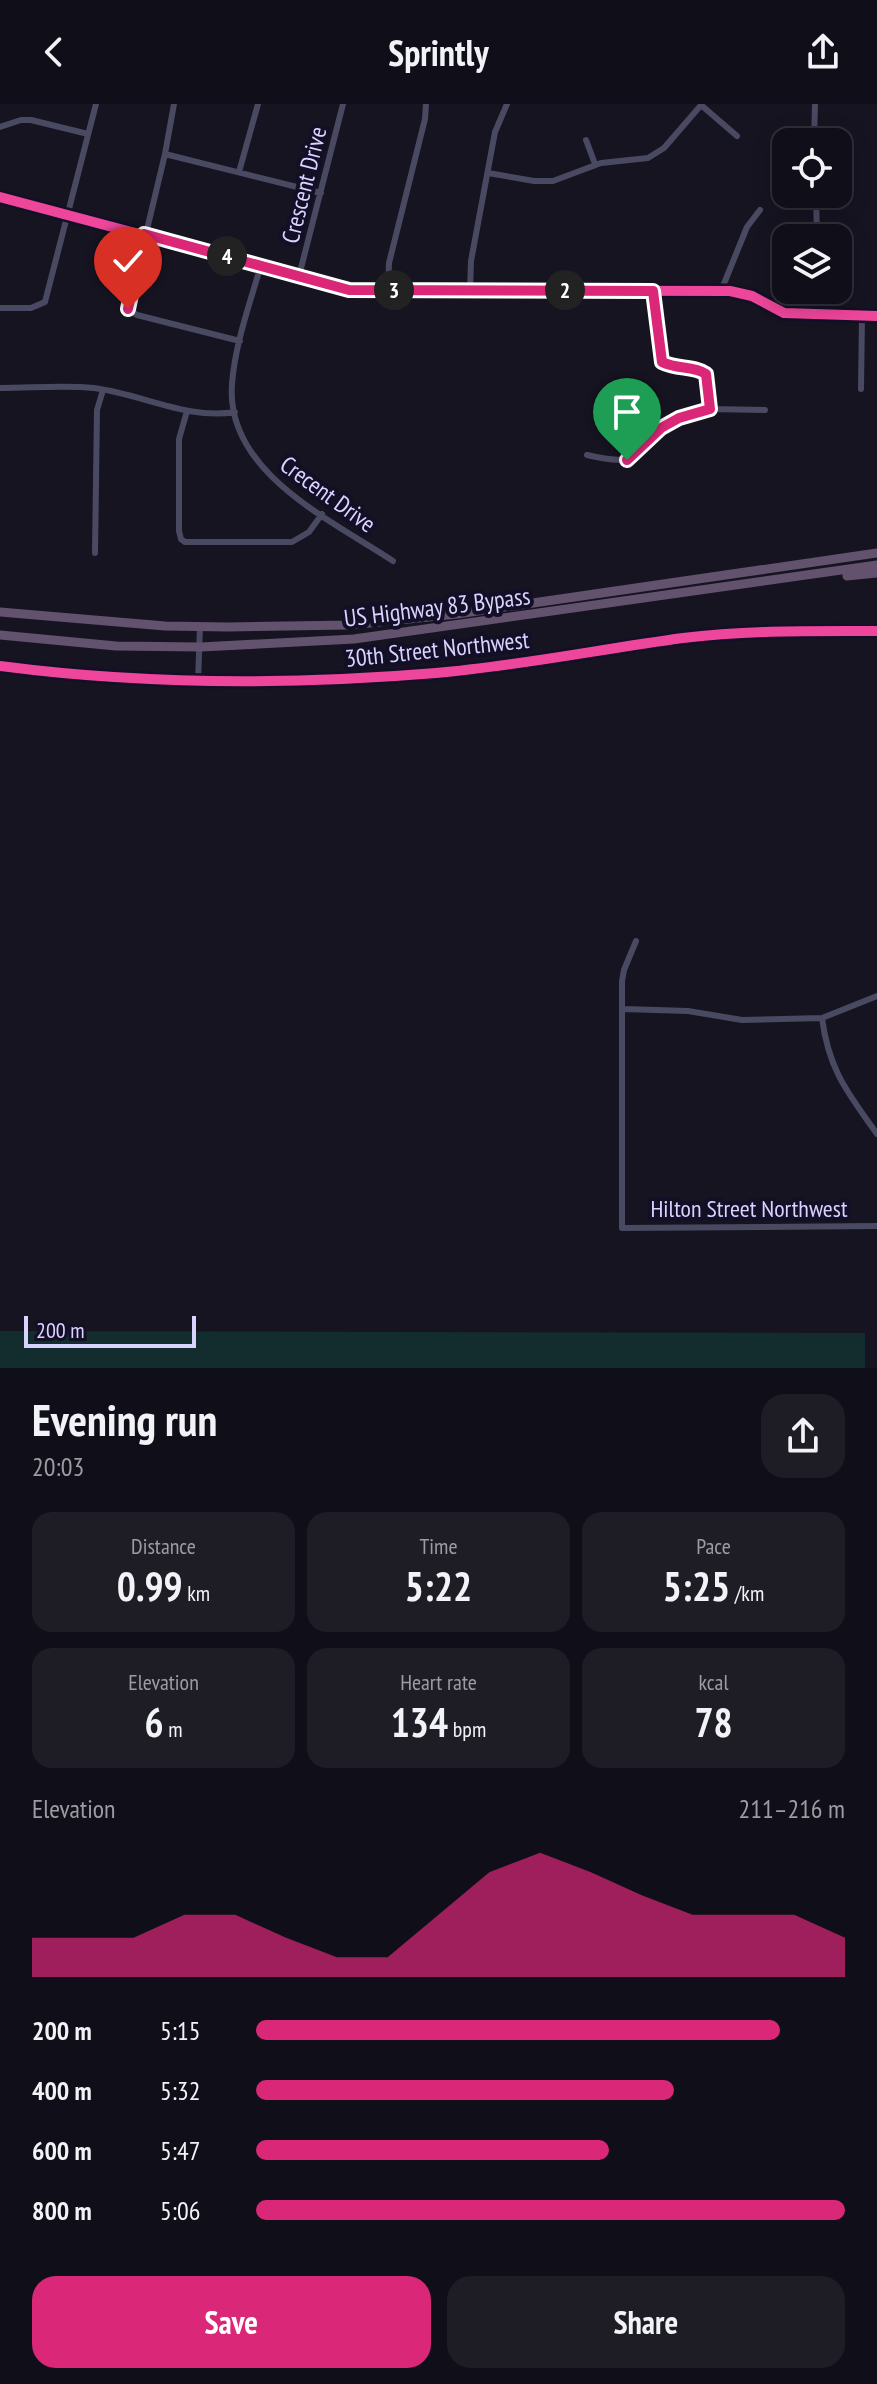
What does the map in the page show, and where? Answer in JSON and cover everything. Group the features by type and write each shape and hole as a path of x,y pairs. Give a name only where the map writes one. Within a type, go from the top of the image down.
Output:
{"highway":[{"name":"US Highway 83 Bypass","path":"0,612 90,621 200,626 350,625 408,620 877,550"},
{"name":"US Highway 83 Bypass","path":"0,635 116,646 309,643 387,636 877,565"},
{"path":"807,576 877,573"}],"street":[{"path":"0,308 31,308 45,302 96,104"},
{"path":"174,104 128,309 137,315 240,341"},
{"path":"239,172 258,104"},
{"name":"Crescent Drive","path":"299,276 343,104"},
{"path":"388,290 389,263 425,119 426,104"},
{"path":"470,290 471,261 495,132 507,104"},
{"path":"488,173 553,181 595,164 648,158 664,148 702,104 737,136"},
{"path":"814,128 815,104"},
{"path":"0,127 31,120 88,134"},
{"path":"586,140 595,164"},
{"path":"165,154 321,193"},
{"path":"0,197 349,290 742,292 784,313 877,316"},
{"path":"721,291 752,217 760,210"},
{"name":"Crecent Drive","path":"261,265 231,388 235,412 251,454 283,489 393,561"},
{"path":"653,291 662,362 676,369 697,368 706,374 710,409"},
{"path":"861,389 862,316"},
{"path":"0,388 103,390 187,411 218,415 235,412"},
{"path":"95,553 97,410 103,390"},
{"path":"587,455 617,462 627,460 661,428 679,418 710,409 765,410"},
{"path":"187,411 179,439 181,539 192,543 292,542 309,532 322,514"},
{"path":"198,681 200,626"},
{"name":"30th Street Northwest","path":"0,666 108,677 298,681 439,672 724,634 877,631"},
{"path":"636,941 624,970 623,1009 688,1011 742,1020 822,1018 877,996"},
{"name":"Hilton Street Northwest","path":"623,1009 622,1228 877,1226"},
{"path":"822,1018 826,1049 843,1087 877,1134"}],"green space":[{"path":"0,1331 865,1333 865,1368 0,1368"}],"cycle path":[{"path":"0,197 349,290 730,291 752,296 784,313 877,316"},
{"path":"0,666 163,680 327,680 467,670 707,635 877,631"}],"route":[{"path":"128,309 144,234 349,290 653,291 662,362 676,369 697,368 706,374 710,409 679,418 661,428 627,460"}]}
